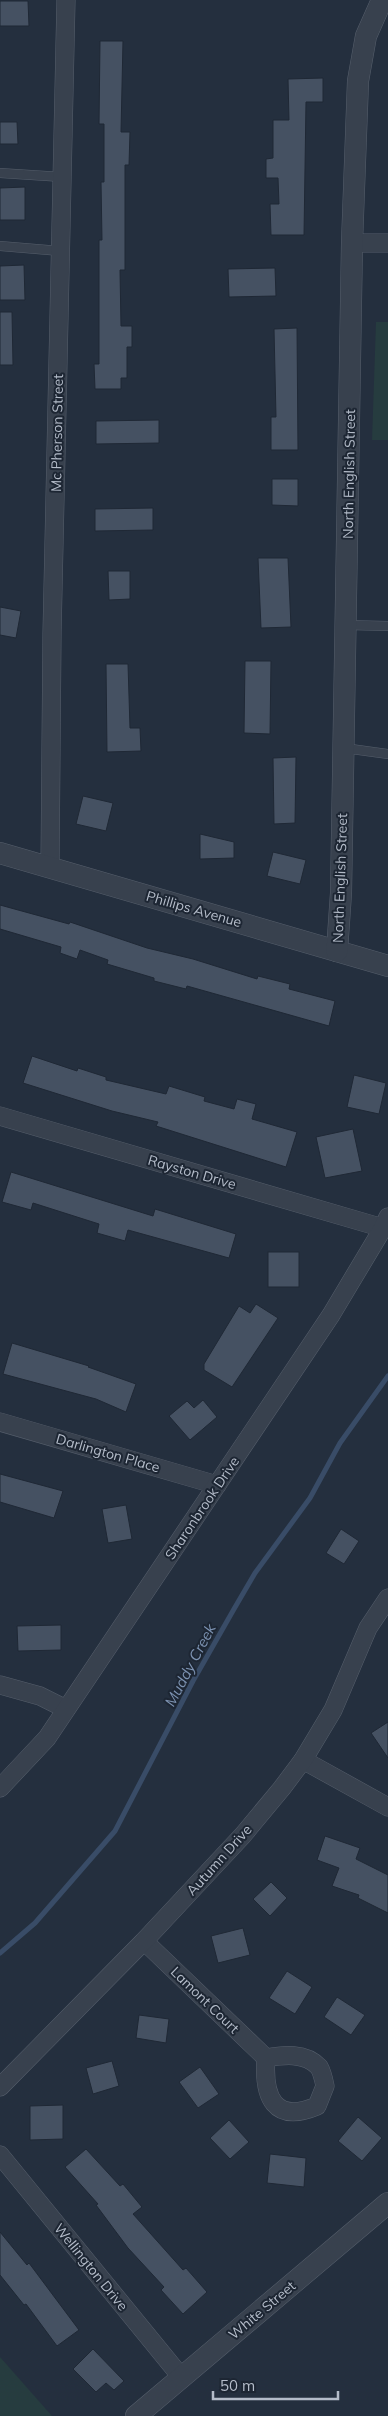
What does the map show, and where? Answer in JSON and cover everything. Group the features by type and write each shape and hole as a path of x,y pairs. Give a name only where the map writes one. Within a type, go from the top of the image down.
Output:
{"street":[{"name":"Mc Pherson Street","path":"50,867 66,0"},
{"name":"North English Street","path":"337,951 341,893 352,243 358,81 366,36 382,0"},
{"path":"352,243 388,244"},
{"name":"Phillips Avenue","path":"0,853 388,966"},
{"name":"Rayston Drive","path":"0,1116 386,1222"},
{"name":"Sharonbrook Drive","path":"0,1788 47,1738 331,1316 386,1222"},
{"name":"Darlington Place","path":"0,1422 217,1485"},
{"name":"Autumn Drive","path":"0,2088 144,1941 243,1835 303,1760 333,1710 368,1628 388,1598"},
{"path":"0,1684 40,1696 66,1709"},
{"path":"303,1760 388,1807"},
{"name":"Lamont Court","path":"144,1941 266,2058"},
{"name":"Wellington Drive","path":"0,2155 182,2378"},
{"name":"White Street","path":"136,2416 388,2203"}],"lane":[{"path":"0,174 62,177"},
{"path":"0,246 60,251"},
{"path":"346,626 388,626"},
{"path":"344,748 388,754"}],"green space":[{"path":"376,322 388,322 388,440 372,440"},
{"path":"0,2357 52,2416 0,2416"}],"building":[{"path":"0,1 28,1 29,26 0,26"},
{"path":"100,41 123,41 121,132 130,132 129,165 125,165 125,270 120,270 121,326 132,326 132,347 127,347 127,378 121,378 121,389 95,389 94,364 99,364 99,240 102,240 101,182 104,182 104,124 99,124"},
{"path":"323,78 323,102 306,102 304,235 271,235 270,204 279,204 278,178 266,178 266,159 273,158 273,120 289,120 288,79"},
{"path":"0,122 17,122 18,144 0,144"},
{"path":"25,187 25,220 0,220 0,188"},
{"path":"24,265 25,300 0,300 0,266"},
{"path":"275,268 276,296 229,297 228,269"},
{"path":"0,312 12,312 13,365 0,365"},
{"path":"297,328 298,450 271,450 271,417 276,417 274,329"},
{"path":"159,420 159,443 96,444 96,421"},
{"path":"272,479 298,479 298,506 272,505"},
{"path":"153,508 153,530 95,531 95,509"},
{"path":"258,558 288,558 291,627 261,628"},
{"path":"108,571 130,571 130,599 109,600"},
{"path":"0,607 21,611 16,638 0,635"},
{"path":"245,661 271,661 270,734 244,733"},
{"path":"106,664 128,664 130,728 140,728 141,751 107,752"},
{"path":"296,757 295,823 274,824 273,758"},
{"path":"83,796 113,803 106,831 76,824"},
{"path":"200,834 234,842 234,858 200,859"},
{"path":"273,852 306,860 300,884 267,876"},
{"path":"0,905 69,924 70,922 147,948 193,959 257,979 258,976 290,984 289,989 335,1001 329,1026 187,986 186,989 154,981 154,978 107,964 108,960 80,950 77,959 60,953 61,947 0,929"},
{"path":"32,1056 77,1071 78,1068 106,1077 106,1080 166,1094 169,1086 205,1097 204,1101 234,1109 237,1099 256,1104 252,1119 297,1132 286,1167 156,1126 158,1122 112,1111 23,1083"},
{"path":"354,1075 386,1083 379,1114 347,1107"},
{"path":"353,1129 362,1171 325,1178 316,1137"},
{"path":"11,1172 153,1216 155,1209 236,1234 229,1258 128,1230 125,1241 97,1233 99,1224 33,1203 31,1210 2,1202"},
{"path":"268,1252 299,1252 299,1287 268,1287"},
{"path":"256,1304 278,1318 232,1387 204,1370 204,1364 239,1306 250,1313"},
{"path":"12,1343 89,1366 136,1384 126,1412 96,1399 3,1374"},
{"path":"203,1400 217,1417 190,1440 169,1416 187,1401 194,1408"},
{"path":"0,1474 63,1491 54,1518 0,1502"},
{"path":"126,1505 132,1539 108,1543 102,1509"},
{"path":"341,1529 359,1541 344,1564 326,1553"},
{"path":"61,1625 61,1650 18,1651 17,1626"},
{"path":"388,1722 388,1758 371,1733"},
{"path":"325,1836 360,1848 356,1859 388,1875 388,1913 358,1898 359,1895 332,1886 339,1868 317,1860"},
{"path":"271,1882 287,1898 270,1916 253,1899"},
{"path":"243,1928 250,1955 218,1963 211,1936"},
{"path":"287,1971 312,1987 295,2014 269,1998"},
{"path":"337,1997 365,2015 351,2035 324,2017"},
{"path":"139,2015 169,2019 166,2043 136,2038"},
{"path":"112,2061 119,2086 93,2094 86,2068"},
{"path":"200,2067 219,2094 198,2108 179,2082"},
{"path":"63,2105 63,2139 30,2140 30,2106"},
{"path":"358,2117 382,2138 362,2161 338,2141"},
{"path":"229,2120 249,2142 230,2159 210,2138"},
{"path":"86,2149 120,2186 123,2184 142,2207 133,2214 183,2270 186,2268 207,2292 183,2314 161,2290 164,2287 128,2248 96,2205 98,2204 65,2167"},
{"path":"270,2154 306,2158 304,2187 267,2183"},
{"path":"0,2232 27,2265 29,2263 79,2330 57,2346 26,2304 24,2305 0,2275"},
{"path":"93,2349 124,2381 114,2390 106,2383 96,2392 73,2369"}],"waterway":[{"name":"Muddy Creek","path":"0,1953 35,1923 115,1831 193,1681 255,1573 310,1498 340,1443 388,1376"}]}
